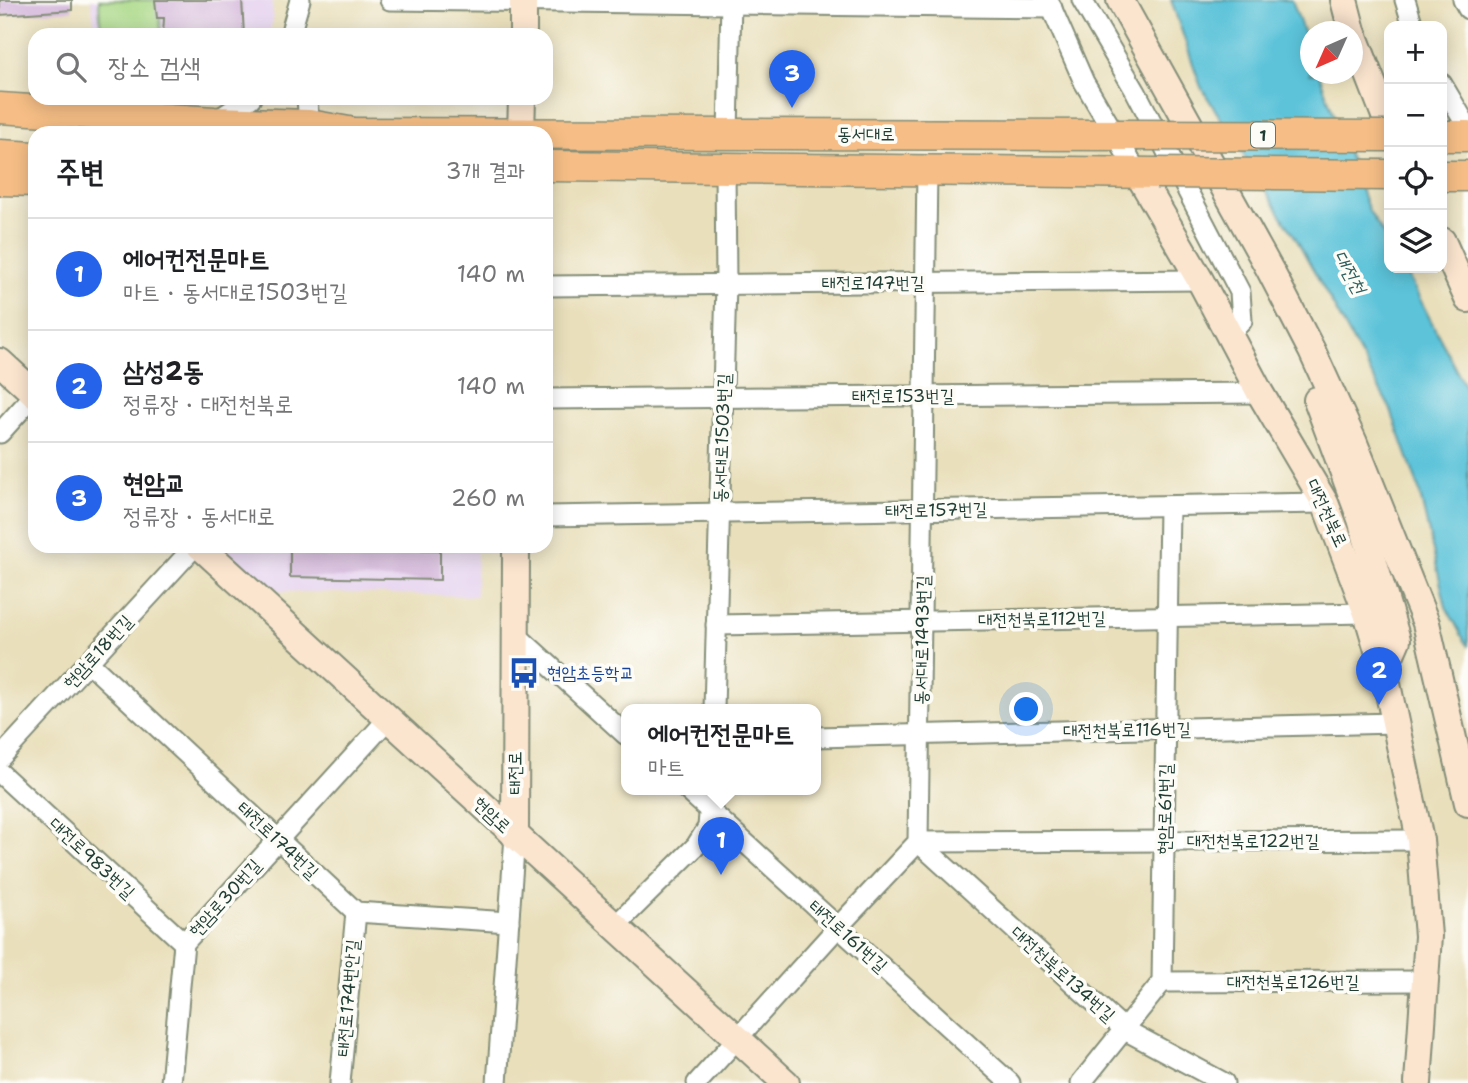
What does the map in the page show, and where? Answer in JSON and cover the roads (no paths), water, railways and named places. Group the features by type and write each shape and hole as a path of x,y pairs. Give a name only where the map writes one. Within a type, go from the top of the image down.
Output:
{"main road":[{"path":"1120,0 1270,270 1312,351 1354,443 1426,623 1468,803"},
{"path":"1344,0 1352,31 1384,113"},
{"path":"523,1 523,28"},
{"path":"522,105 522,126"},
{"name":"동서대로","path":"0,108 214,122 308,112 335,126"},
{"name":"동서대로","path":"553,133 1384,136"},
{"path":"0,135 28,137"},
{"path":"1447,136 1468,136"},
{"path":"0,155 28,157"},
{"name":"동서대로","path":"553,166 1384,175"},
{"name":"대전천북로","path":"1146,173 1260,393 1325,503 1356,578 1367,613 1384,670 1420,840 1428,936 1418,1083"},
{"path":"1447,176 1468,176"},
{"path":"0,180 28,181"},
{"path":"1447,252 1468,299"},
{"path":"1270,270 1361,519 1397,640 1384,670"},
{"path":"0,362 28,388"},
{"name":"현암로","path":"208,553 786,1083"},
{"name":"태전로","path":"515,836 516,553"}],"street":[{"path":"292,28 300,0"},
{"path":"300,0 302,28"},
{"path":"390,0 1050,4"},
{"path":"1082,0 1136,92 1240,292 1242,321 1230,333"},
{"path":"1405,0 1411,21"},
{"path":"1463,0 1468,9"},
{"path":"728,133 731,2"},
{"name":"대전천북로","path":"1050,4 1084,82 1126,134 1146,173"},
{"path":"1447,92 1468,128"},
{"path":"214,122 240,105"},
{"name":"동서대로1503번길","path":"714,704 726,284 725,168"},
{"name":"동서대로1493번길","path":"918,842 927,170"},
{"name":"태전로147번길","path":"553,286 1200,280"},
{"name":"태전로153번길","path":"553,399 1260,393"},
{"path":"0,433 28,402"},
{"name":"태전로157번길","path":"553,516 1325,503"},
{"name":"현암로61번길","path":"1162,982 1169,506"},
{"name":"현암로18번길","path":"0,758 189,553"},
{"name":"대전천북로112번길","path":"716,625 1367,613"},
{"path":"514,633 621,730"},
{"name":"태전로174번길","path":"89,663 356,912"},
{"name":"현암로30번길","path":"171,1083 184,943 388,719"},
{"name":"대전천북로116번길","path":"821,737 1396,723"},
{"name":"대전로983번길","path":"0,773 184,943"},
{"name":"태전로161번길","path":"693,795 1010,1083"},
{"path":"615,926 696,846 708,827 711,795"},
{"name":"태전로","path":"497,1083 515,836"},
{"name":"대전천북로122번길","path":"918,842 1420,840"},
{"path":"697,1083 918,842"},
{"name":"대전천북로134번길","path":"918,842 1125,1030 1224,1083"},
{"path":"356,912 509,922"},
{"name":"태전로174번안길","path":"340,1083 356,912"},
{"name":"대전천북로126번길","path":"1162,982 1424,981"},
{"path":"1081,1083 1162,982"}],"water":[{"name":"대전천","path":"1171,0 1292,0 1300,23 1300,84 1323,84 1369,211 1384,235 1384,273 1407,273 1468,393 1468,647 1446,607 1418,486 1390,408 1298,242 1201,87"}],"place":[{"name":"현암교","path":"792,108"},
{"name":"현암초등학교","path":"524,673"},
{"name":"삼성2동","path":"1379,705"},
{"name":"에어컨전문마트","path":"721,875"}]}
